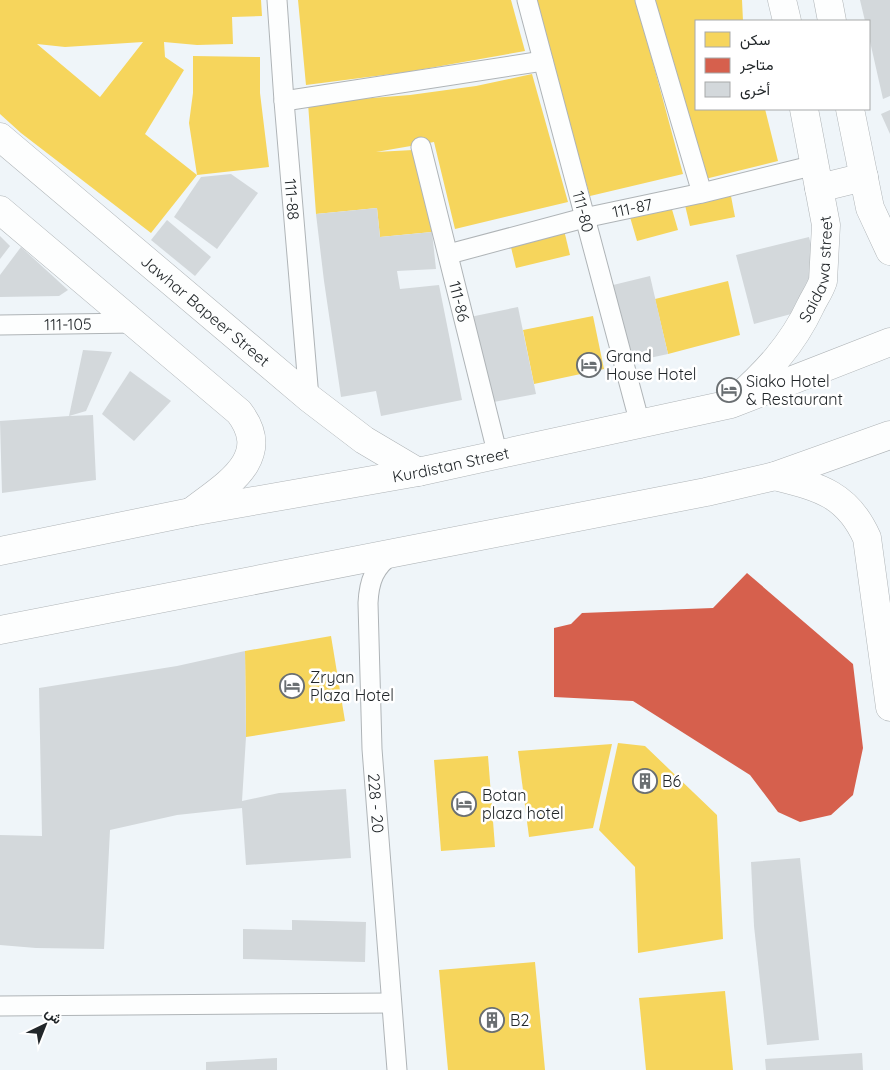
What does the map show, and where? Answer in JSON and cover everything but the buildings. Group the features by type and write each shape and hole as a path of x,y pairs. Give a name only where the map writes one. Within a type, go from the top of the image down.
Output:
{"main road":[{"path":"782,0 786,20"},
{"path":"828,0 832,20"},
{"name":"Saidawa street","path":"731,404 762,377 792,340 821,288 824,274 826,225 804,110"},
{"path":"850,110 870,208 890,252"},
{"name":"Jawhar Bapeer Street","path":"0,137 309,398 364,440 418,472"},
{"path":"817,176 864,177"},
{"path":"0,210 239,412 249,428 251,446 246,464 234,478 191,512"},
{"name":"Kurdistan Street","path":"0,551 191,512 498,456 731,404 890,342"},
{"path":"0,630 706,492 774,476 890,435"},
{"path":"774,476 814,486 831,494 849,509 863,529 867,538 890,708"}],"street":[{"name":"111-88","path":"277,0 309,398"},
{"name":"111-80","path":"527,0 640,424"},
{"path":"645,0 702,193"},
{"path":"284,101 543,61"},
{"name":"111-86","path":"421,147 498,456"},
{"name":"111-87","path":"449,254 584,218 702,193 817,176"},
{"name":"111-105","path":"0,325 134,324"},
{"name":"228 - 20","path":"397,1070 372,749 368,590 374,572 386,559 402,551"},
{"path":"0,1006 391,1003"}],"place":[{"name":"Grand House Hotel","path":"589,365"},
{"name":"Siako Hotel & Restaurant","path":"729,390"},
{"name":"Zryan Plaza Hotel","path":"292,686"},
{"name":"B6","path":"645,781"},
{"name":"Botan plaza hotel","path":"464,804"},
{"name":"B2","path":"492,1020"}]}
